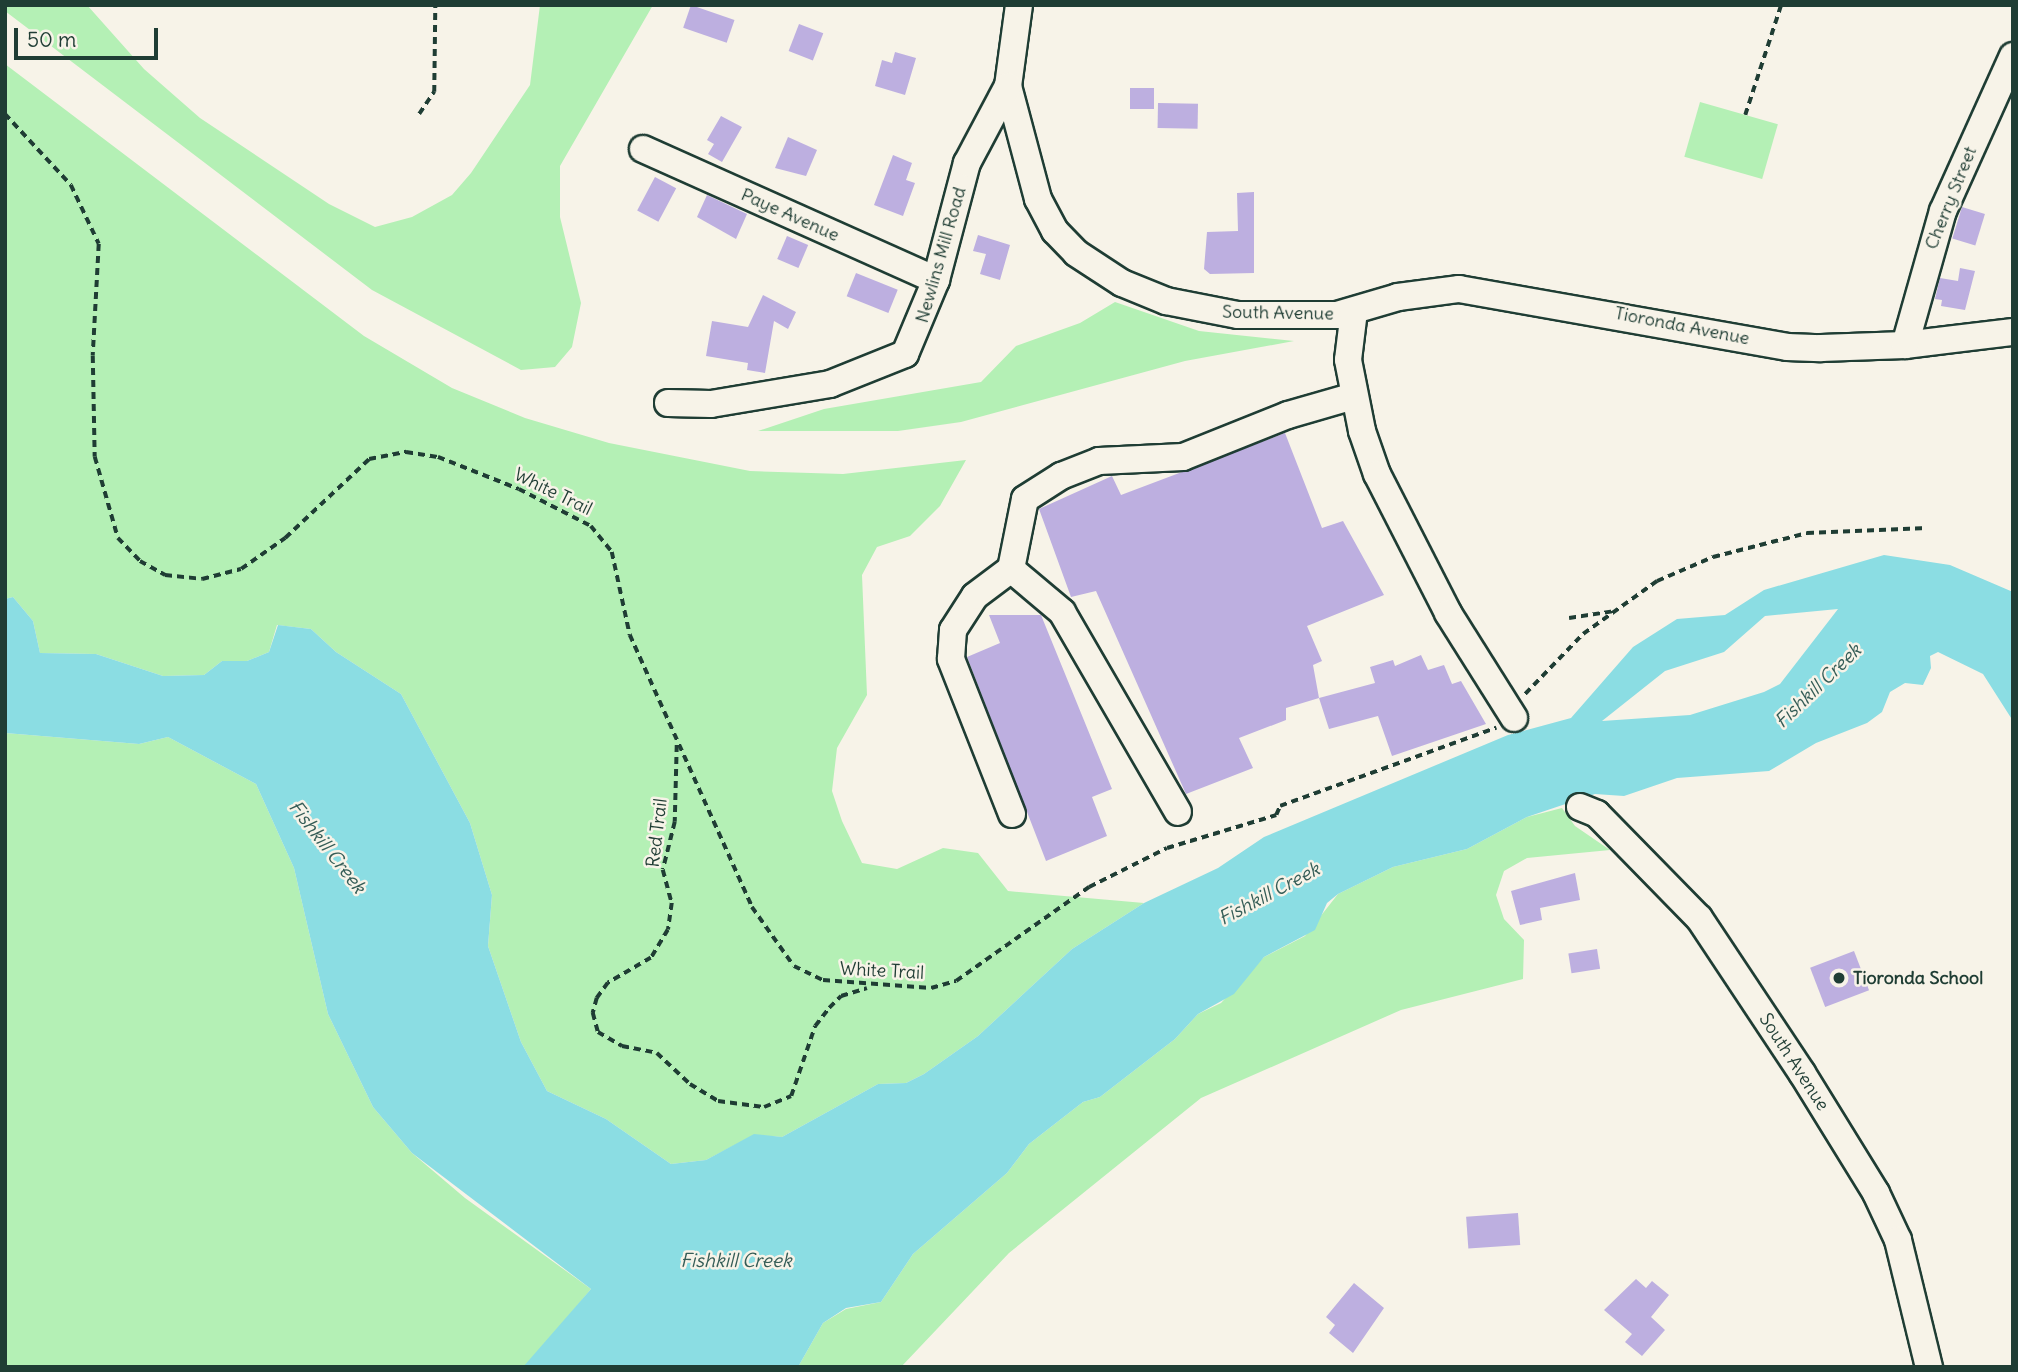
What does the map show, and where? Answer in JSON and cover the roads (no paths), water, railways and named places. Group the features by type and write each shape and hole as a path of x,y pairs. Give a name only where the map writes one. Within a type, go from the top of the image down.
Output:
{"street":[{"name":"South Avenue","path":"1019,5 1008,86 1027,172 1055,231 1076,253 1122,283 1199,309 1238,315 1354,311 1348,360 1354,396 1377,474 1448,613 1509,719"},
{"name":"Cherry Street","path":"1905,345 1943,211 2013,56"},
{"name":"Newlins Mill Road","path":"668,403 772,396 830,384 897,361 919,331 936,280 967,163 1008,86"},
{"name":"Paye Avenue","path":"643,149 936,280"},
{"name":"Tioronda Avenue","path":"1354,311 1459,289 1787,347 1905,345 2013,331"},
{"path":"1012,814 951,659 953,630 975,596 1011,569 1024,499 1061,476 1100,461 1183,457 1288,415 1354,396"},
{"path":"1011,569 1062,612 1178,812"},
{"name":"South Avenue","path":"1580,807 1597,814 1699,918 1802,1073 1876,1193 1898,1240 1929,1367"}],"water":[{"name":"Fishkill Creek","path":"1884,555 1950,565 2013,592 2013,721 1983,674 1938,652 1930,656 1931,668 1923,685 1905,683 1890,692 1882,712 1867,723 1816,743 1769,771 1677,778 1624,796 1595,794 1527,817 1467,849 1393,867 1338,894 1327,903 1315,930 1264,957 1234,994 1198,1014 1175,1039 1100,1097 1083,1102 1029,1144 1007,1173 913,1254 881,1302 846,1308 823,1323 798,1367 523,1367 591,1289 412,1153 373,1107 328,1014 294,868 256,784 168,737 139,744 5,733 5,599 13,597 33,621 40,653 96,654 163,676 204,675 222,661 247,661 269,652 278,625 311,629 336,652 401,694 470,823 492,895 488,946 521,1042 547,1091 606,1119 671,1164 706,1160 754,1134 782,1137 878,1084 906,1083 924,1074 978,1036 1072,949 1144,903 1218,868 1264,837 1508,735 1571,718 1633,647 1677,619 1725,615 1764,590","holes":["1838,609 1780,684 1764,692 1690,715 1602,721 1665,671 1724,652 1765,616"]}],"place":[{"name":"Tioronda School","path":"1839,978"}]}
